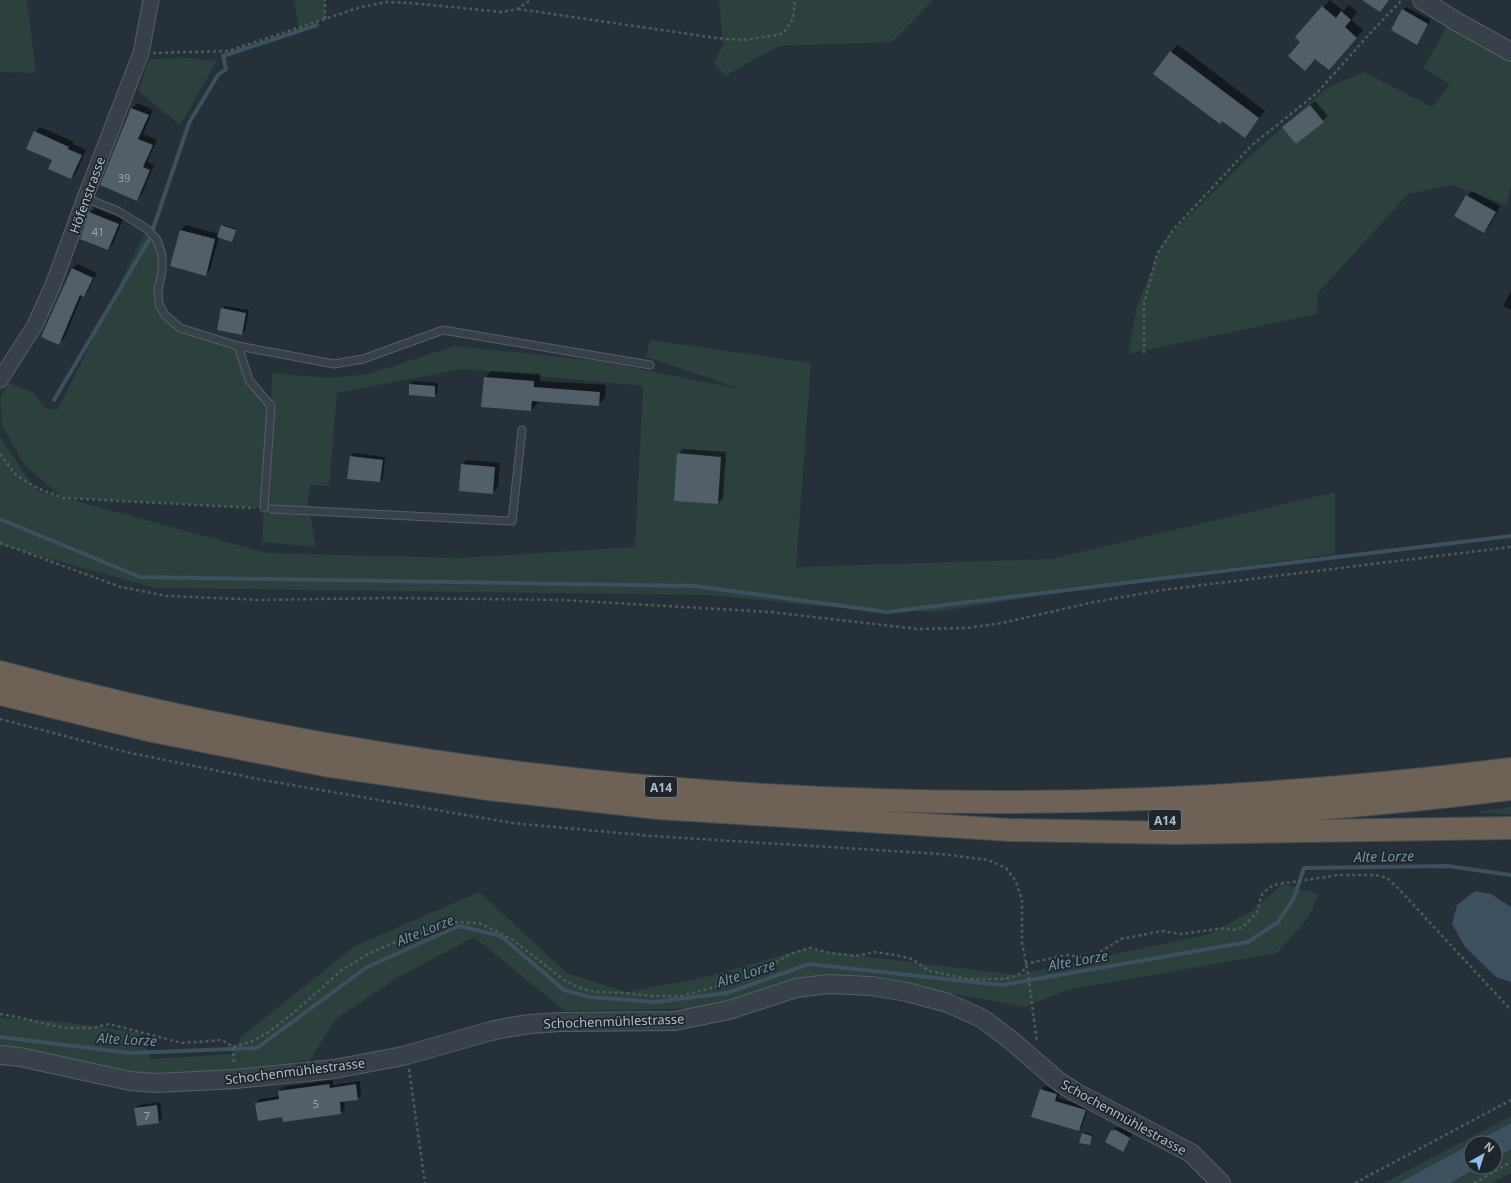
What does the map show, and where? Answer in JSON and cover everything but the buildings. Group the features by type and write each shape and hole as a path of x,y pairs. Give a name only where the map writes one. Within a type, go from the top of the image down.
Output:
{"highway":[{"name":"A14","path":"0,672 198,718 339,745 472,766 550,776 738,793 821,798 963,802 1125,800 1332,788 1511,769"},
{"name":"A14","path":"0,694 153,731 236,749 353,770 572,800 658,808 818,818 980,823 1159,820 1382,804 1511,789"},
{"path":"818,818 1010,830 1106,833 1508,828"}],"street":[{"name":"Höfenstrasse","path":"0,380 38,318 53,285 141,53 151,0"},
{"path":"1422,0 1457,22 1511,52"},
{"name":"Schochenmühlestrasse","path":"0,1055 20,1057 130,1081 156,1083 236,1079 334,1069 403,1056 510,1027 561,1022 675,1021 729,1010 796,988 828,984 871,986 948,1002 983,1019 1058,1081 1191,1153 1221,1183"}],"lane":[{"path":"85,198 118,211 147,229 157,240 162,255 162,272 158,290 159,304 164,315 180,328 238,346 334,364 363,360 443,330 650,365"},
{"path":"238,346 249,380 271,406 264,508"},
{"path":"272,509 512,521 522,430"}],"path":[{"path":"325,0 325,19"},
{"path":"517,9 531,0"},
{"path":"141,53 199,53 228,51 361,7 387,2 502,12 517,9 716,38 744,40 783,34 793,19 795,0"},
{"path":"1144,353 1144,304 1158,254 1173,230 1252,145 1317,94 1373,30 1402,0"},
{"path":"0,454 16,475 37,488 64,498 264,508"},
{"path":"0,543 121,586 167,596 261,600 388,598 563,600 770,612 918,630 967,628 1002,623 1094,602 1162,590 1511,547"},
{"path":"0,719 126,752 263,780 512,823 652,836 941,854 988,860 1006,868 1015,880 1022,900 1022,942 1039,1055 1038,1063"},
{"path":"1025,964 1067,955 1090,958 1121,939 1162,931 1181,934 1226,928 1235,930 1243,927 1257,912 1262,894 1273,885 1338,875 1375,875 1387,878 1396,886 1511,1010"},
{"path":"0,1014 64,1028 92,1028 109,1024 182,1043 222,1040 233,1047 252,1041 270,1031 292,1014 342,970 368,954 395,942 451,922 479,923 496,930 513,940 564,980 578,988 595,992 651,996 681,996 730,983 765,968 790,954 810,948 831,953 856,956 874,952 895,955 912,959 929,971 969,979 1005,979 1018,975 1026,968"},
{"path":"233,1047 233,1052"},
{"path":"403,1056 409,1069 425,1183"},
{"path":"1356,1183 1511,1100"},
{"path":"1474,1183 1511,1162"}],"green space":[{"path":"0,0 27,0 36,73 0,72"},
{"path":"294,0 325,0 325,19 299,28"},
{"path":"719,0 933,0 892,42 779,46 725,76 714,63 723,45"},
{"path":"1447,27 1511,63 1511,186 1507,205 1451,185 1408,194 1318,293 1317,314 1128,354 1137,306 1163,242 1249,157 1327,88 1364,72 1432,107 1450,84 1423,68"},
{"path":"186,58 217,61 180,125 138,91 149,59"},
{"path":"147,229 157,240 162,255 159,304 180,328 238,346 249,380 271,405 272,373 330,378 368,374 455,346 600,361 744,390 646,357 650,340 811,363 796,567 1051,559 1335,492 1335,554 1181,574 935,612 817,606 710,595 155,588 0,545 0,437 36,490 64,498 25,466 2,426 0,398 8,383 33,392 46,409 58,409","holes":["462,369 643,386 635,547 460,558 267,553 65,498 264,508 262,542 316,547 308,503 310,485 329,486 337,393"]},
{"path":"1511,807 1511,815 1475,812"},
{"path":"1282,884 1319,894 1307,919 1277,953 1067,990 1025,1007 854,975 723,1008 565,1011 474,937 397,978 336,1019 310,1060 179,1077 60,1065 0,1049 0,1018 65,1022 140,1033 151,1059 232,1054 242,1036 355,946 479,892 567,973 626,992 706,977 804,949 1017,975 1210,934 1252,911"},
{"path":"1511,1116 1511,1173 1492,1183 1384,1183 1463,1141 1463,1175 1503,1175 1503,1135 1475,1135"}],"water":[{"path":"1475,891 1491,894 1511,907 1511,982 1496,977 1465,947 1452,924 1457,905"},
{"path":"1511,1123 1511,1149 1503,1154 1503,1135 1489,1135"},
{"path":"1463,1148 1464,1175 1450,1183 1399,1183"}],"waterway":[{"path":"153,229 189,123 218,75 226,69 223,56 317,25"},
{"path":"54,400 149,240"},
{"path":"0,519 140,577 695,586 887,612 1511,536"},
{"name":"Alte Lorze","path":"0,1037 130,1053 257,1048 367,967 459,926 501,936 564,990 589,997 655,1002 727,993 809,964 1002,985 1248,942 1278,922 1294,898 1304,868 1448,866 1511,875"}]}
